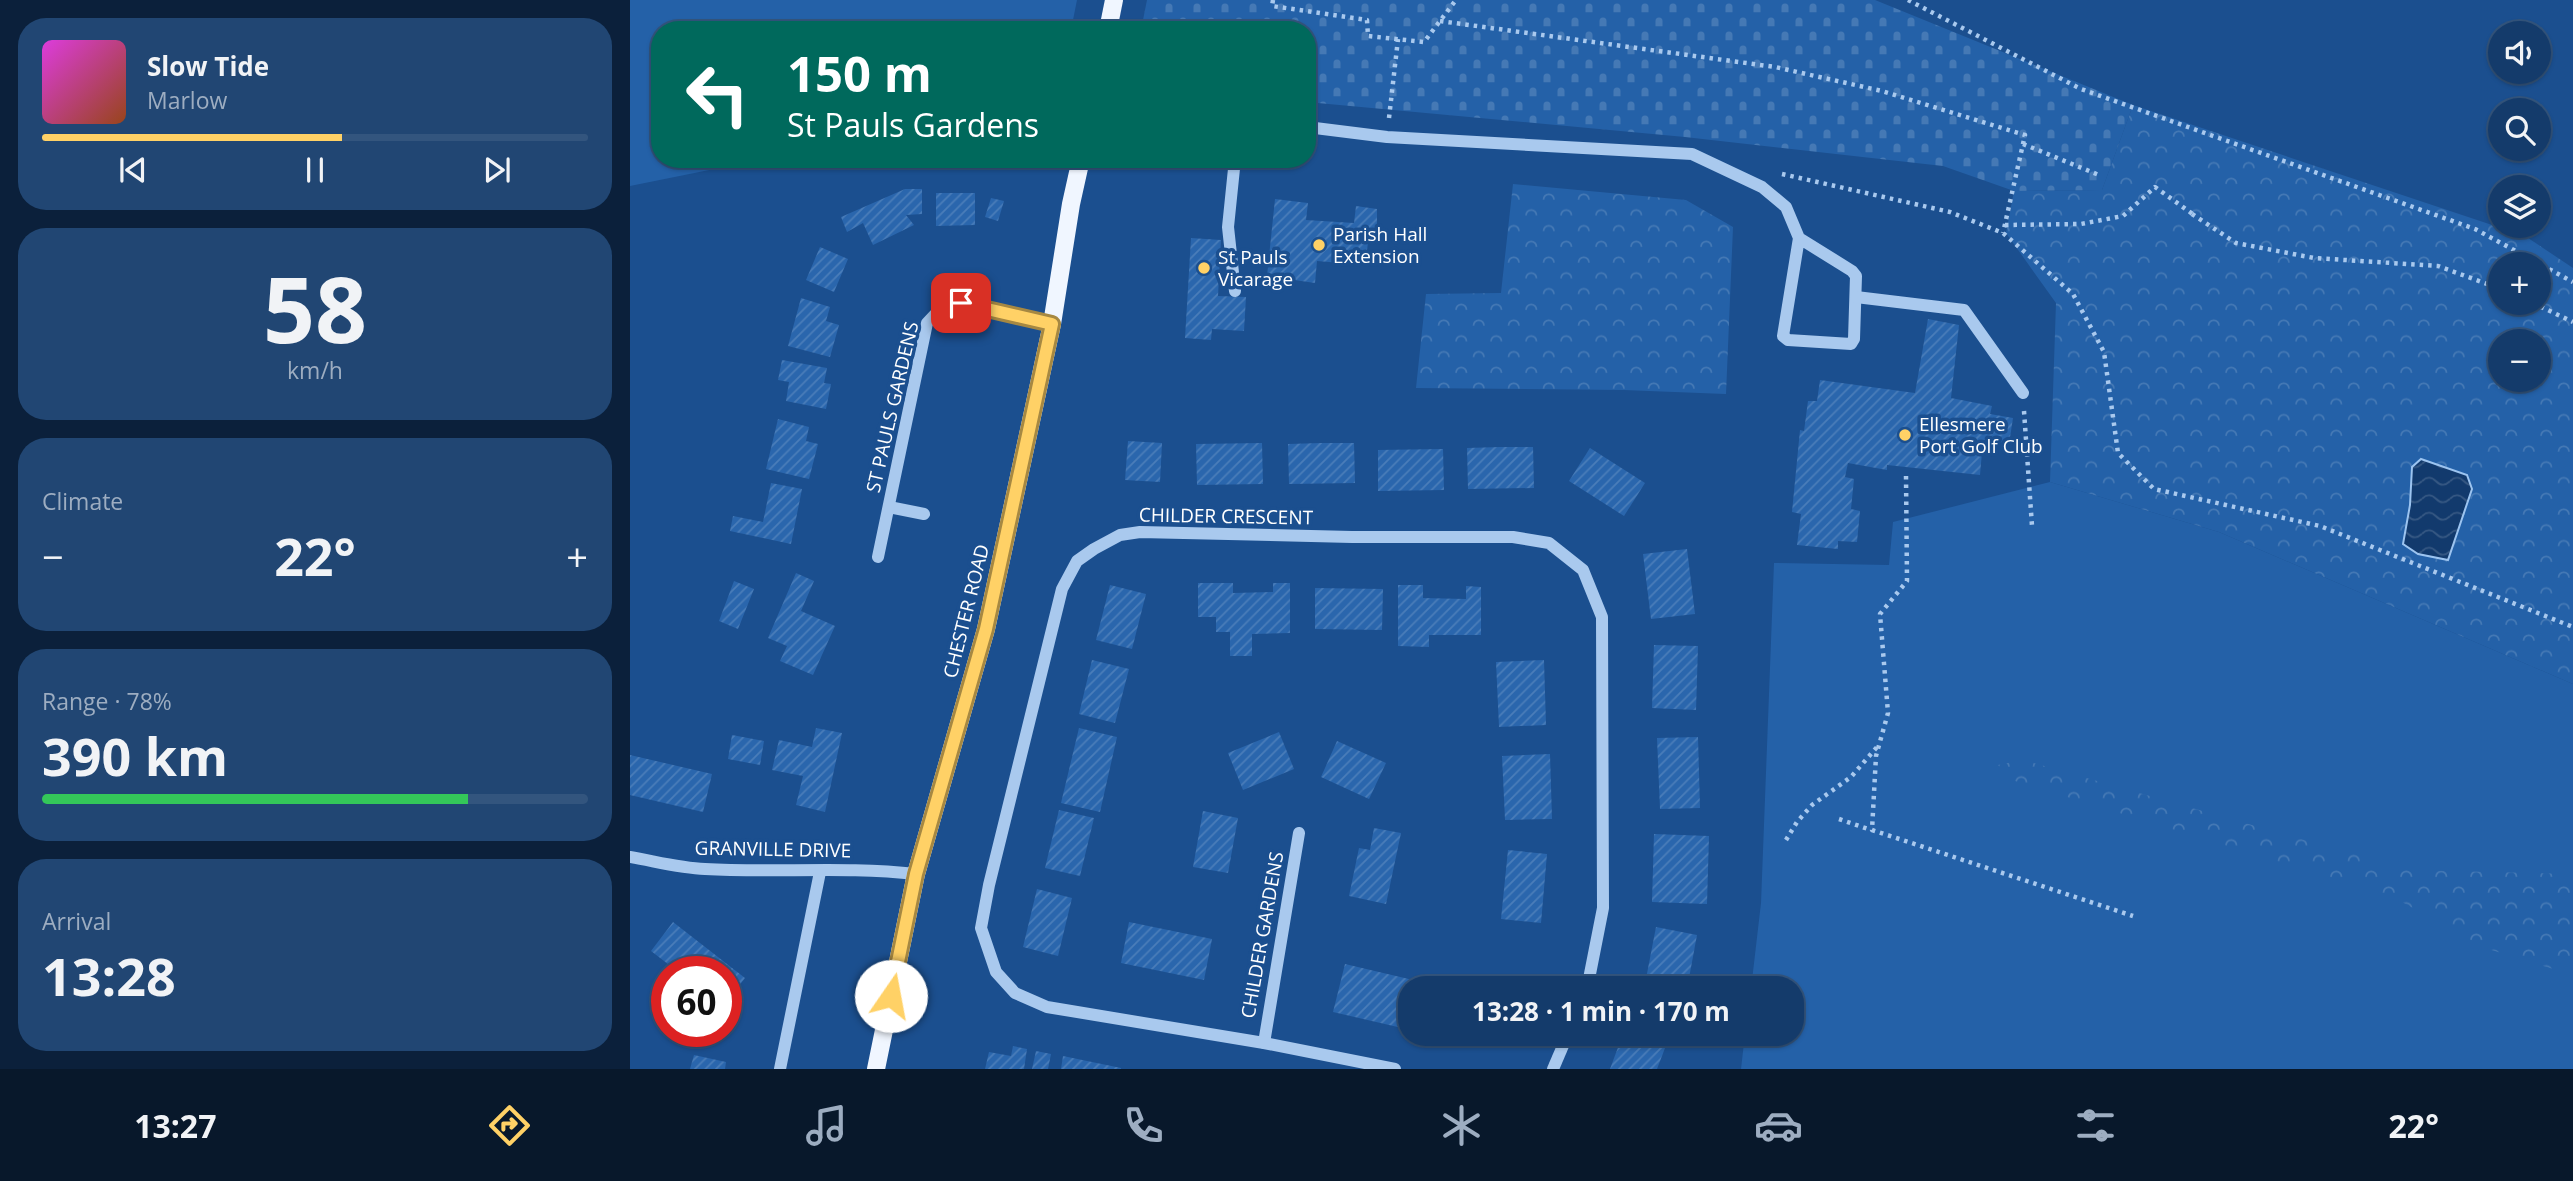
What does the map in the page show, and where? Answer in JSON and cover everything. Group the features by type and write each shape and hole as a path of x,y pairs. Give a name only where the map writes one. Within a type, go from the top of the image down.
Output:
{"main road":[{"path":"1110,21 1114,0"},
{"name":"CHESTER ROAD","path":"876,1069 916,874 986,629 1052,324 1079,168"}],"street":[{"path":"1316,128 1387,137 1692,154 1762,187 1786,207 1799,238 1783,336 1788,340 1851,344 1854,339 1856,276 1799,238"},
{"path":"1234,168 1228,227 1235,291"},
{"path":"1856,297 1964,310 2023,393"},
{"name":"ST PAULS GARDENS","path":"878,557 928,323 943,306 961,303 1052,324"},
{"name":"ST PAULS GARDENS","path":"889,507 924,514"},
{"name":"CHILDER CRESCENT","path":"1395,1069 1264,1043 1047,1007 1015,993 996,972 981,928 1062,589 1077,561 1119,535 1140,532 1352,537 1513,537 1549,543 1583,570 1602,617 1603,908 1590,976"},
{"name":"CHILDER GARDENS","path":"1264,1043 1299,833"},
{"name":"GRANVILLE DRIVE","path":"630,857 702,869 820,872 873,869 916,874"},
{"path":"780,1069 820,872"},
{"path":"1553,1069 1563,1046"}],"path":[{"path":"1273,0 1272,6 1367,20 1368,36 1424,41 1456,0"},
{"path":"1908,0 2081,89 2475,229 2573,282"},
{"path":"1440,21 1775,67 1882,91 2025,135 2003,233"},
{"path":"1387,137 1398,39"},
{"path":"2023,144 2099,175"},
{"path":"1774,173 1950,212 2003,233 2073,294 2104,352 2119,453 2154,489 2320,526 2573,627"},
{"path":"2005,225 2081,224 2123,216 2155,187 2236,243 2314,258 2438,266 2488,284"},
{"path":"2551,312 2573,322"},
{"path":"2023,393 2032,526"},
{"path":"1872,830 1876,756 1888,713 1880,614 1907,581 1906,477"},
{"path":"1786,840 1812,805 1852,777 1879,744"},
{"path":"1839,820 2133,916"}],"green space":[{"path":"630,0 1077,0 1073,21 651,21 651,168 719,168 630,186"},
{"path":"1147,0 1875,0 2133,105 2102,190 2014,191 1943,166 1685,137 1316,103 1316,21 1143,21"},
{"path":"2133,105 2488,224 2488,238 2528,238 2549,252 2488,252 2488,315 2551,315 2551,253 2573,268 2573,684 2219,532 2050,482 2056,303 2006,233 2014,191 2102,190"},
{"path":"1513,184 1686,200 1733,227 1726,394 1416,388 1426,294 1501,293"},
{"name":"Ellesmere Port Golf Club","path":"2050,482 2219,532 2573,684 2573,1069 1741,1069 1744,1046 1804,1046 1804,976 1753,976 1761,903 1774,563 1889,565 1893,522"},
{"path":"2023,760 2410,870 2573,874 2573,975 2485,948 2393,897 2015,781 1998,765"}],"water":[{"path":"2421,459 2467,475 2472,489 2448,560 2418,554 2403,544 2410,505 2412,467"}],"building":[{"path":"905,189 922,189 922,214 906,215 914,225 873,245 863,223 847,232 841,217"},
{"path":"936,193 975,193 975,225 936,226"},
{"path":"991,198 1004,201 998,221 985,217"},
{"name":"Parish Hall Extension","path":"1275,199 1308,203 1306,220 1354,223 1356,206 1377,209 1377,229 1370,228 1365,265 1317,261 1315,283 1267,276"},
{"name":"St Pauls Vicarage","path":"1191,238 1221,240 1218,296 1246,297 1244,331 1212,329 1211,340 1185,338"},
{"path":"820,247 848,259 834,292 806,280"},
{"path":"801,298 830,307 826,321 839,325 830,357 788,346"},
{"name":"Ellesmere Port Golf Club","path":"1928,319 1959,325 1951,398 1992,406 1990,414 2013,418 2009,444 1983,440 1980,475 1887,465 1887,470 1848,463 1845,477 1854,479 1851,509 1860,511 1857,542 1838,541 1838,549 1797,545 1801,514 1792,512 1800,430 1804,431 1808,401 1817,401 1820,380 1915,393"},
{"path":"782,360 827,368 824,383 831,384 826,409 786,401 789,382 778,380"},
{"path":"778,419 809,427 806,441 818,444 809,479 766,469"},
{"path":"1128,441 1162,443 1160,482 1125,480"},
{"path":"1262,443 1263,484 1197,485 1196,444"},
{"path":"1354,443 1355,483 1289,484 1288,444"},
{"path":"1533,447 1534,488 1468,489 1467,448"},
{"path":"1590,448 1645,483 1624,516 1569,481"},
{"path":"1443,449 1444,490 1378,491 1378,450"},
{"path":"771,483 802,489 791,544 730,531 733,516 763,522"},
{"path":"1687,549 1695,614 1651,619 1643,554"},
{"path":"796,573 814,581 801,611 835,626 813,675 780,661 787,646 768,638"},
{"path":"734,581 754,589 738,629 719,621"},
{"path":"1198,583 1233,583 1233,593 1273,592 1273,583 1290,583 1290,633 1252,634 1252,656 1230,656 1230,632 1216,632 1216,617 1198,617"},
{"path":"1110,585 1146,594 1132,649 1096,640"},
{"path":"1398,585 1423,585 1423,598 1466,599 1466,586 1481,587 1481,635 1429,635 1429,647 1398,646"},
{"path":"1315,588 1383,589 1382,630 1315,629"},
{"path":"1654,645 1698,646 1696,710 1652,708"},
{"path":"1092,660 1129,669 1115,723 1079,714"},
{"path":"1544,660 1546,725 1499,727 1496,662"},
{"path":"816,728 842,733 825,812 796,805 803,776 772,770 779,740 812,747"},
{"path":"1079,728 1117,737 1100,812 1061,803"},
{"path":"1279,732 1294,769 1243,790 1228,753"},
{"path":"732,735 764,741 760,765 728,759"},
{"path":"1698,737 1700,808 1660,809 1657,738"},
{"path":"1337,741 1386,763 1369,799 1321,777"},
{"path":"1550,754 1552,819 1505,820 1502,756"},
{"path":"630,755 712,774 703,812 630,795"},
{"path":"1059,810 1094,818 1080,876 1045,868"},
{"path":"1203,811 1238,818 1228,873 1193,867"},
{"path":"1374,828 1401,833 1386,904 1349,896 1359,848 1370,850"},
{"path":"1654,834 1709,836 1707,904 1652,902"},
{"path":"1508,850 1547,854 1541,923 1501,919"},
{"path":"1037,889 1072,898 1058,956 1023,947"},
{"path":"673,922 717,956 658,956 651,951"},
{"path":"1129,922 1212,939 1204,980 1121,963"},
{"path":"1656,927 1697,935 1689,976 1647,976"},
{"path":"1345,964 1398,976 1398,1027 1333,1012"},
{"path":"1013,1046 1027,1049 1024,1069 985,1069 989,1052 1011,1056"},
{"path":"1619,1046 1666,1046 1657,1069 1610,1069"},
{"path":"1036,1051 1051,1054 1048,1069 1032,1069"},
{"path":"694,1055 726,1062 725,1069 690,1069"},
{"path":"1063,1056 1121,1068 1121,1069 1061,1069"}],"place":[{"name":"Parish Hall Extension","path":"1319,245"},
{"name":"St Pauls Vicarage","path":"1204,268"},
{"name":"Ellesmere Port Golf Club","path":"1905,435"}],"route":[{"path":"891,996 916,874 986,629 1052,324 961,303"}]}
